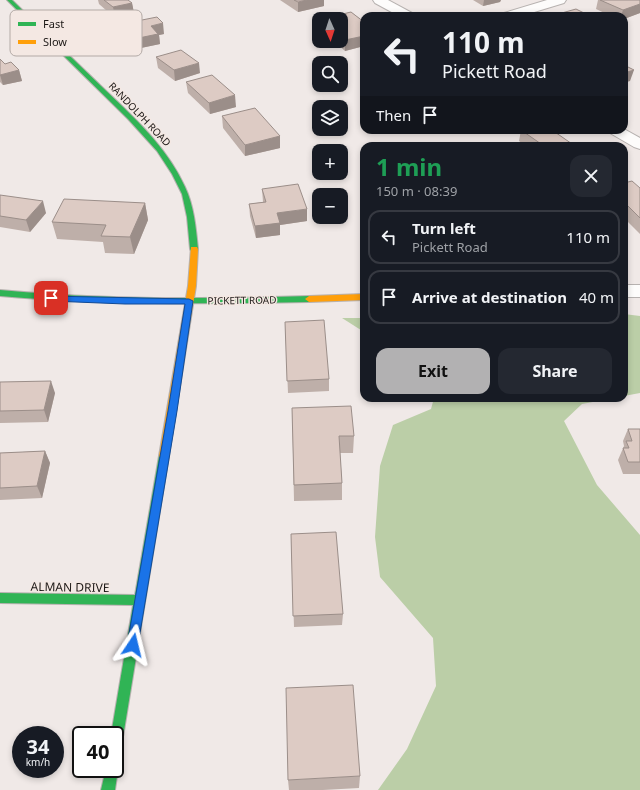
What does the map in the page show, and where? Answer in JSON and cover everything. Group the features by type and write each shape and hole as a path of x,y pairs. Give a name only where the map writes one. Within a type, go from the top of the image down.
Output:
{"street":[{"name":"RANDOLPH ROAD","path":"9,0 19,10"},
{"path":"379,0 401,12"},
{"path":"521,12 560,0"},
{"name":"RANDOLPH ROAD","path":"66,56 150,139 177,176 188,205 194,238 193,286 189,301 119,726"},
{"path":"622,134 640,144"},
{"path":"628,291 640,291"},
{"name":"PICKETT ROAD","path":"0,293 51,298 125,301 360,298"},
{"name":"ALMAN DRIVE","path":"0,598 140,600"},
{"path":"108,790 110,778"}],"green space":[{"path":"628,314 640,316 640,393 628,395"},
{"path":"342,318 360,318 360,329"},
{"path":"433,402 593,402 582,404 564,421 597,485 640,535 640,790 378,790 407,749 436,686 433,638 380,577 375,537 380,466 393,425 431,409"}],"building":[{"path":"104,0 128,0 132,3 113,7"},
{"path":"294,0 307,0 298,2"},
{"path":"600,0 640,0 640,4 623,10"},
{"path":"576,9 582,12 565,12"},
{"path":"351,12 360,19 360,37 348,39 348,13"},
{"path":"157,17 163,23 151,26 158,34 142,37 142,20"},
{"path":"181,50 199,63 174,70 156,57"},
{"path":"0,59 5,64 11,62 19,70 0,75"},
{"path":"628,67 634,70 628,72"},
{"path":"212,75 235,95 209,103 186,82"},
{"path":"255,108 280,136 245,145 222,116"},
{"path":"527,134 558,134 569,142 538,142"},
{"path":"632,181 640,188 640,218 628,206 628,182"},
{"path":"298,184 307,209 277,213 280,223 255,226 249,204 266,202 262,189"},
{"path":"0,195 43,201 26,220 0,216"},
{"path":"64,199 145,203 130,237 101,236 106,225 52,222"},
{"path":"324,320 329,379 287,381 285,322"},
{"path":"51,381 44,410 0,411 0,382"},
{"path":"351,406 354,436 339,436 342,483 294,485 292,408"},
{"path":"628,429 640,429 640,462 628,462 623,448 629,448 626,441 632,441"},
{"path":"45,451 37,486 0,488 0,453"},
{"path":"336,532 343,614 293,616 291,534"},
{"path":"353,685 360,776 288,780 286,688"}],"traffic: fast":[{"path":"9,0 19,10"},
{"path":"67,56 131,118 160,150 176,174 188,202 194,249"},
{"path":"0,293 39,297 116,301 309,299"},
{"path":"119,726 164,456"},
{"path":"0,598 140,600"},
{"path":"108,790 110,778"}],"traffic: slow":[{"path":"164,456 192,286 194,249"},
{"path":"309,299 360,297"}],"route":[{"path":"51,298 125,301 189,301 133,645"}]}
